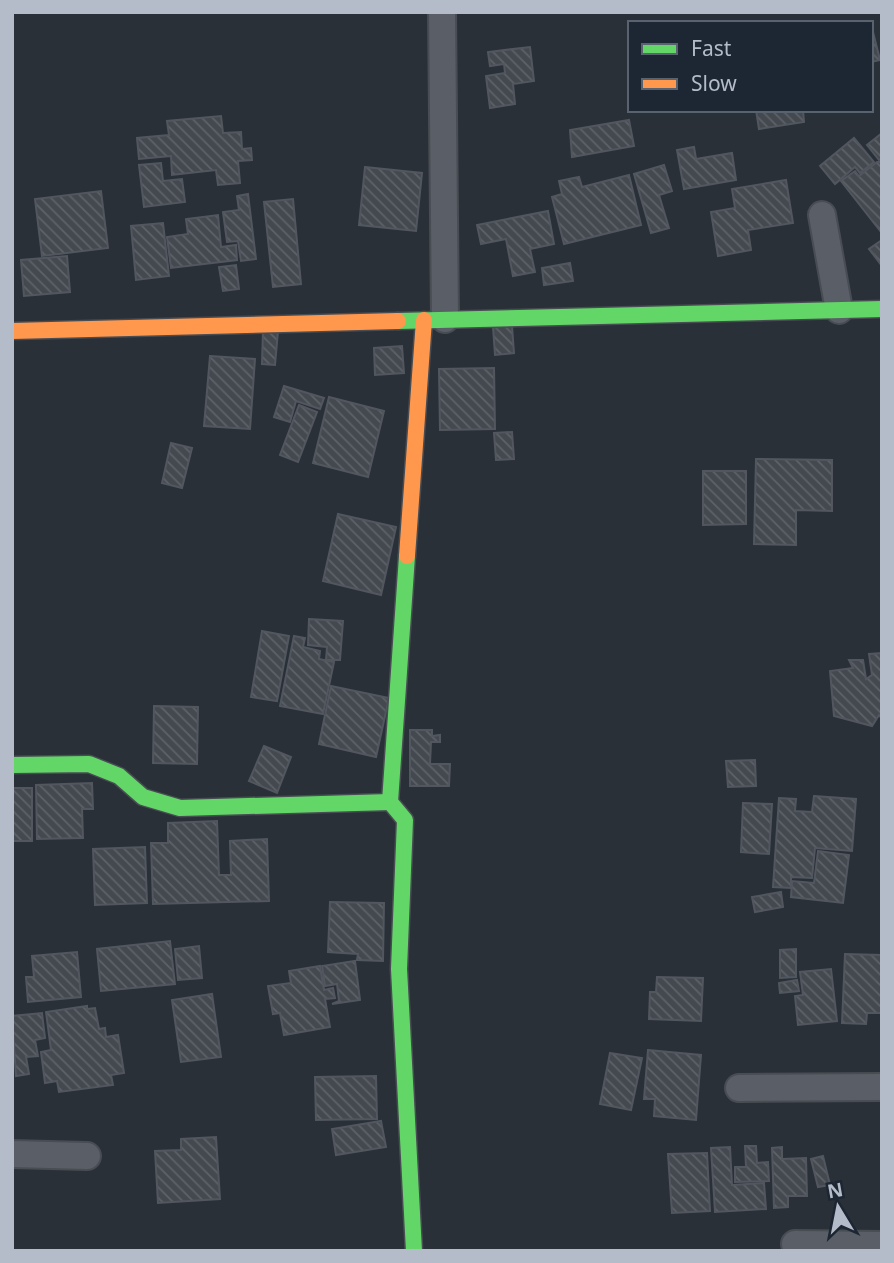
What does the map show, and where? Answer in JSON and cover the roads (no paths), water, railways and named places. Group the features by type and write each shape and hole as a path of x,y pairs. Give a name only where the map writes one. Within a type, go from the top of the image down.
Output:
{"street":[{"path":"414,1251 399,969 405,820 390,802 435,320 442,12"},
{"path":"822,215 839,310"},
{"path":"12,331 882,309"},
{"path":"12,765 89,764 119,776 143,797 180,808 390,802"},
{"path":"739,1088 882,1087"},
{"path":"12,1154 87,1156"},
{"path":"795,1244 882,1245"}]}
